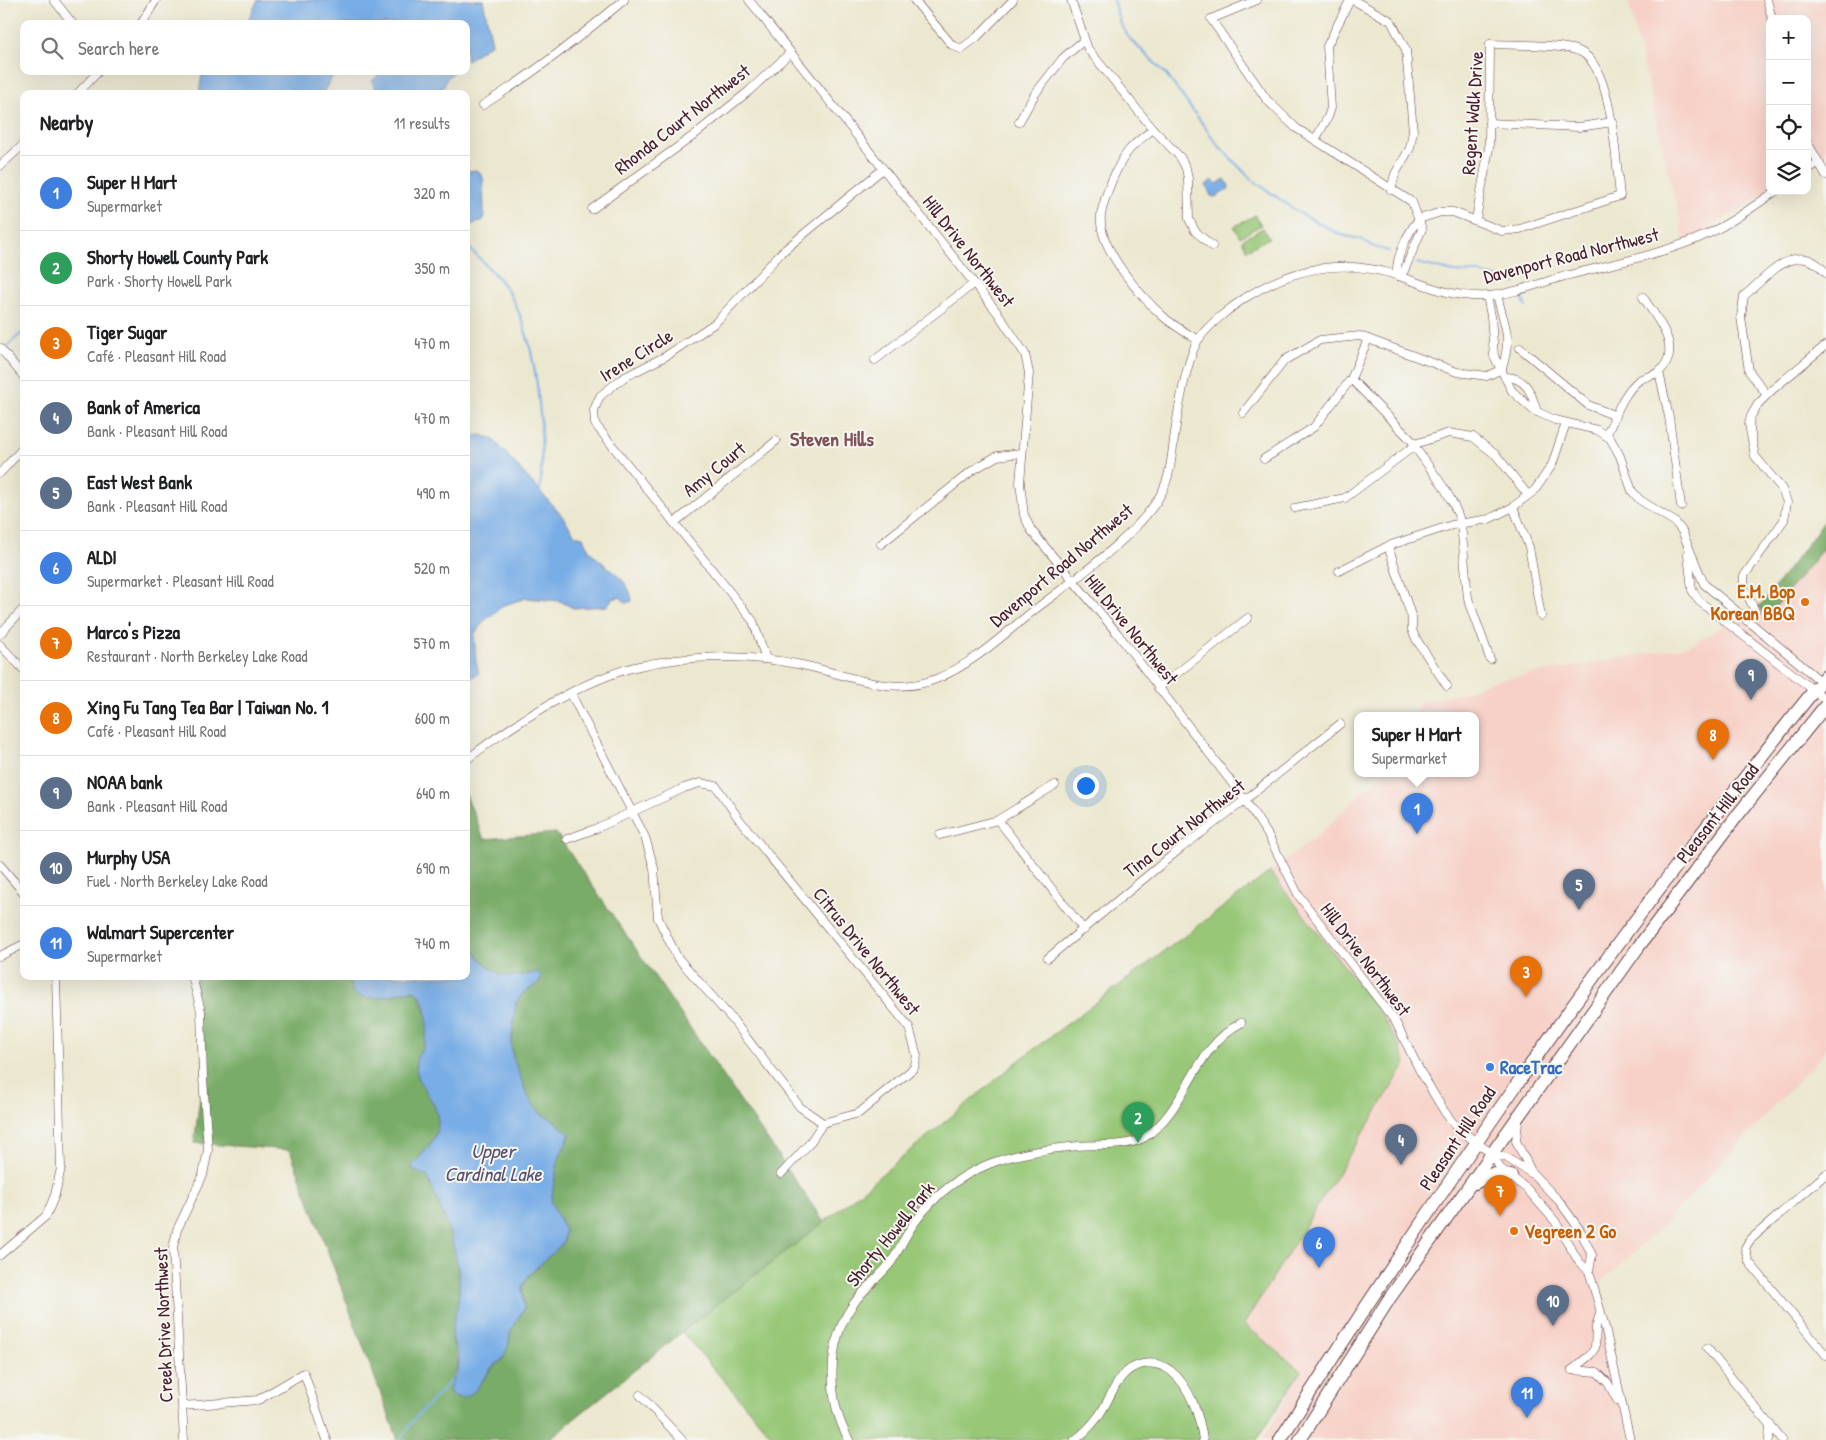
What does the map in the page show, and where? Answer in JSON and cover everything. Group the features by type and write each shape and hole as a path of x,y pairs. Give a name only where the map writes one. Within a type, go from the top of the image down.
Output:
{"highway":[{"name":"Pleasant Hill Road","path":"1280,1440 1476,1141 1626,933 1822,684"},
{"name":"Pleasant Hill Road","path":"1300,1440 1389,1299 1518,1116 1640,946 1826,705"},
{"path":"1802,735 1826,720"},
{"path":"1470,1185 1492,1174 1511,1176"}],"street":[{"path":"54,0 70,20"},
{"path":"144,20 156,0"},
{"path":"482,105 510,88 576,41 624,0"},
{"name":"Hill Drive Northwest","path":"749,0 997,312 1025,354 1029,373 1021,453 1021,499 1024,515 1031,530 1117,633 1245,800 1268,835 1299,896 1395,1021 1420,1071 1444,1111 1456,1127 1492,1154"},
{"path":"914,0 952,45 961,49 977,37 1013,0"},
{"path":"1071,0 1084,41 1153,128 1180,157 1186,168 1189,219 1195,231 1212,246"},
{"path":"1257,0 1211,19 1267,100 1296,128 1412,202 1420,219 1422,229 1404,270 1397,276"},
{"path":"1315,140 1331,108 1328,46 1352,0 1392,21 1406,50 1414,131 1410,148 1395,174 1391,190"},
{"path":"1768,0 1771,15"},
{"path":"1019,122 1035,94 1063,58 1084,41"},
{"name":"Regent Walk Drive","path":"1420,219 1441,212 1453,212 1476,219 1502,231 1520,229 1620,196 1613,122 1596,67 1590,58 1581,52 1566,47 1490,44 1488,156 1476,219"},
{"name":"Rhonda Court Northwest","path":"592,209 693,136 749,91 790,53"},
{"path":"81,90 95,75"},
{"path":"1489,123 1579,127 1613,122"},
{"path":"1153,128 1129,150 1110,185 1101,216 1106,242 1115,259 1148,300 1167,320 1198,340"},
{"path":"0,166 20,148"},
{"path":"1811,150 1826,175"},
{"path":"1811,167 1818,163"},
{"name":"Irene Circle","path":"766,659 752,622 595,424 594,410 600,396 623,378 666,356 715,323 782,252 884,169"},
{"name":"Davenport Road Northwest","path":"470,757 504,731 571,694 608,677 638,667 707,658 766,659 800,664 876,685 911,685 932,681 966,664 1072,581 1148,514 1163,490 1171,461 1178,411 1198,340 1228,310 1246,297 1272,283 1315,268 1350,265 1397,276 1432,290 1458,295 1487,296 1696,239 1728,224 1770,195"},
{"path":"1767,395 1749,371 1741,317 1744,296 1785,262 1798,257 1812,260 1826,273"},
{"path":"875,360 973,284"},
{"path":"1242,414 1285,360 1320,340 1360,336 1457,372 1487,376 1502,369 1507,353 1507,329 1497,294"},
{"path":"1487,296 1491,316 1494,354 1504,377 1518,398 1537,412 1597,430 1610,438 1620,456 1632,491 1640,500 1675,522 1682,531 1704,584 1822,684 1826,700"},
{"path":"1606,436 1624,397 1640,379 1659,372 1669,358 1669,340 1643,297"},
{"path":"1264,459 1314,427 1351,379 1368,339"},
{"path":"1747,621 1755,611 1744,588 1744,576 1780,527 1786,512 1787,502 1782,489 1756,456 1749,424 1751,416 1758,404 1767,395 1826,345"},
{"path":"0,348 20,372"},
{"path":"1520,348 1588,404 1616,416"},
{"path":"1494,354 1507,353"},
{"path":"1659,372 1669,417 1681,506"},
{"path":"1504,377 1514,378 1524,383 1530,390 1537,412"},
{"path":"1351,379 1415,446 1458,513 1462,524 1468,598 1490,659"},
{"path":"1339,571 1388,546 1452,525 1489,519 1513,507 1535,490 1552,465 1566,422"},
{"path":"1295,508 1345,498 1415,446 1449,433 1472,437 1496,454 1528,495"},
{"name":"Amy Court","path":"674,523 776,441"},
{"path":"0,473 20,451"},
{"path":"882,544 973,470 997,456 1021,453"},
{"path":"1513,507 1529,547 1541,616"},
{"path":"1388,546 1412,618 1412,630 1447,686"},
{"path":"1688,547 1692,590 1699,601 1822,684"},
{"path":"0,634 20,612"},
{"path":"1158,688 1248,618"},
{"path":"0,645 20,666"},
{"path":"571,694 646,837 654,868 658,918 678,957 732,1019 800,1107 823,1123 809,1144 781,1174"},
{"name":"Tina Court Northwest","path":"1048,958 1084,930 1180,848 1245,800 1340,724"},
{"name":"Citrus Drive Northwest","path":"567,840 634,812 684,788 700,783 716,786 739,819 909,1027 917,1056 914,1068 859,1113 823,1123"},
{"path":"940,835 998,820 1055,785"},
{"path":"998,820 1084,930"},
{"path":"0,865 20,888"},
{"path":"0,956 20,946"},
{"path":"0,1255 46,1216 55,1194 61,1168 56,980"},
{"name":"Creek Drive Northwest","path":"184,1440 173,1248 177,1230 203,1175 208,1150 201,1011 193,980"},
{"name":"Shorty Howell Park","path":"848,1440 838,1418 834,1401 833,1366 839,1335 852,1305 884,1271 916,1222 929,1206 960,1179 1003,1159 1042,1150 1119,1144 1143,1138 1161,1123 1218,1039 1241,1023"},
{"path":"1518,1116 1516,1142 1522,1157 1534,1175 1559,1201 1580,1230 1592,1254 1589,1271 1630,1440"},
{"path":"1492,1154 1507,1158 1534,1175"},
{"path":"1492,1154 1500,1168 1527,1189 1555,1221 1579,1262 1589,1271"},
{"path":"1826,1174 1750,1240 1745,1248 1750,1262 1826,1355"},
{"path":"1600,1313 1596,1327 1595,1348 1590,1355 1572,1370 1597,1372 1608,1383 1621,1407"},
{"path":"1707,1348 1782,1440"},
{"path":"1075,1440 1097,1419 1120,1378 1127,1370 1149,1363 1161,1364 1179,1378 1192,1400 1203,1440"},
{"path":"183,1406 258,1400 304,1373 327,1440"},
{"path":"640,1395 682,1440"},
{"path":"1769,1440 1770,1424"}],"shaded area":[{"path":"1628,0 1826,0 1826,173 1818,163 1811,167 1811,15 1766,15 1766,194 1685,242"},
{"path":"1826,519 1826,1051 1661,1227 1594,1289 1630,1440 1263,1440 1300,1372 1244,1325 1406,1064 1377,1008 1270,872 1321,833 1378,777 1479,777 1479,712 1416,712 1421,701 1463,693 1493,681 1689,646 1763,603"}],"green space":[{"path":"1255,215 1261,225 1240,237 1234,227"},
{"path":"1263,228 1269,238 1247,250 1242,240"},
{"path":"1826,519 1826,545 1768,616 1757,606 1763,603"},
{"path":"470,805 484,839 556,833 824,1222 682,1332 548,1440 398,1440 290,1150 194,1143 204,1066 192,980 349,980 350,986 392,996 404,991 417,991 426,1010 428,1025 427,1040 416,1064 418,1076 436,1105 439,1113 439,1122 434,1138 412,1166 413,1170 427,1176 439,1203 457,1263 459,1298 452,1334 458,1360 452,1377 475,1391 492,1368 502,1360 508,1347 510,1333 524,1308 522,1287 529,1275 563,1243 565,1231 551,1203 558,1160 570,1135 552,1119 542,1115 535,1107 527,1095 513,1058 511,1045 516,1003 523,993 540,982 537,972 512,976 501,974 482,961 470,942"},
{"path":"1270,872 1377,1008 1398,1043 1406,1064 1244,1324 1301,1371 1257,1440 775,1440 682,1332 824,1222 1022,1058"}],"water":[{"path":"258,0 483,0 492,43 470,58 470,20 248,20"},
{"path":"202,75 334,75 324,90 200,90"},
{"path":"378,75 450,75 447,78 442,90 375,90 372,81"},
{"path":"477,170 483,177 484,214 483,220 470,225 470,171"},
{"path":"1225,179 1229,186 1228,190 1215,197 1211,196 1206,185 1212,180 1217,184"},
{"path":"480,435 492,438 563,517 575,535 583,537 590,551 622,579 627,586 632,601 626,603 620,597 612,599 607,606 573,608 560,601 526,598 504,605 484,621 474,635 476,662 479,673 470,679 470,437"},
{"name":"Upper Cardinal Lake","path":"470,942 482,961 494,971 509,976 520,976 537,972 541,975 540,982 523,993 516,1003 511,1045 513,1058 527,1095 542,1115 552,1119 570,1134 558,1160 551,1202 565,1231 563,1243 529,1275 522,1287 524,1308 510,1333 508,1347 502,1360 491,1368 475,1391 464,1398 453,1396 449,1391 459,1362 452,1336 459,1294 459,1280 454,1249 445,1218 427,1176 413,1170 412,1166 432,1141 438,1124 435,1107 419,1079 416,1063 426,1037 425,1005 419,993 413,990 378,998 354,994 349,980 470,980"}],"waterway":[{"path":"1113,0 1120,23 1129,38 1166,74 1218,145 1251,179 1298,212 1341,235 1360,239 1374,247 1389,251"},
{"path":"470,249 503,284 515,304 525,329 532,356 540,414 540,492"},
{"path":"1417,263 1454,272 1480,273 1516,283"},
{"path":"1522,297 1526,307"},
{"path":"7,346 20,335"},
{"path":"400,1440 416,1417 451,1381"}],"place":[{"name":"E.M. Bop Korean BBQ","path":"1805,602"},
{"name":"NOAA bank","path":"1751,700"},
{"name":"Xing Fu Tang Tea Bar | Taiwan No. 1","path":"1713,760"},
{"name":"Super H Mart","path":"1417,834"},
{"name":"East West Bank","path":"1579,910"},
{"name":"Tiger Sugar","path":"1526,997"},
{"name":"RaceTrac","path":"1490,1067"},
{"name":"Shorty Howell County Park","path":"1138,1143"},
{"name":"Bank of America","path":"1401,1165"},
{"name":"Marco's Pizza","path":"1500,1216"},
{"name":"Vegreen 2 Go","path":"1514,1231"},
{"name":"ALDI","path":"1319,1268"},
{"name":"Murphy USA","path":"1553,1326"},
{"name":"Walmart Supercenter","path":"1527,1418"}],"district":[{"name":"Steven Hills","path":"832,439"}]}
